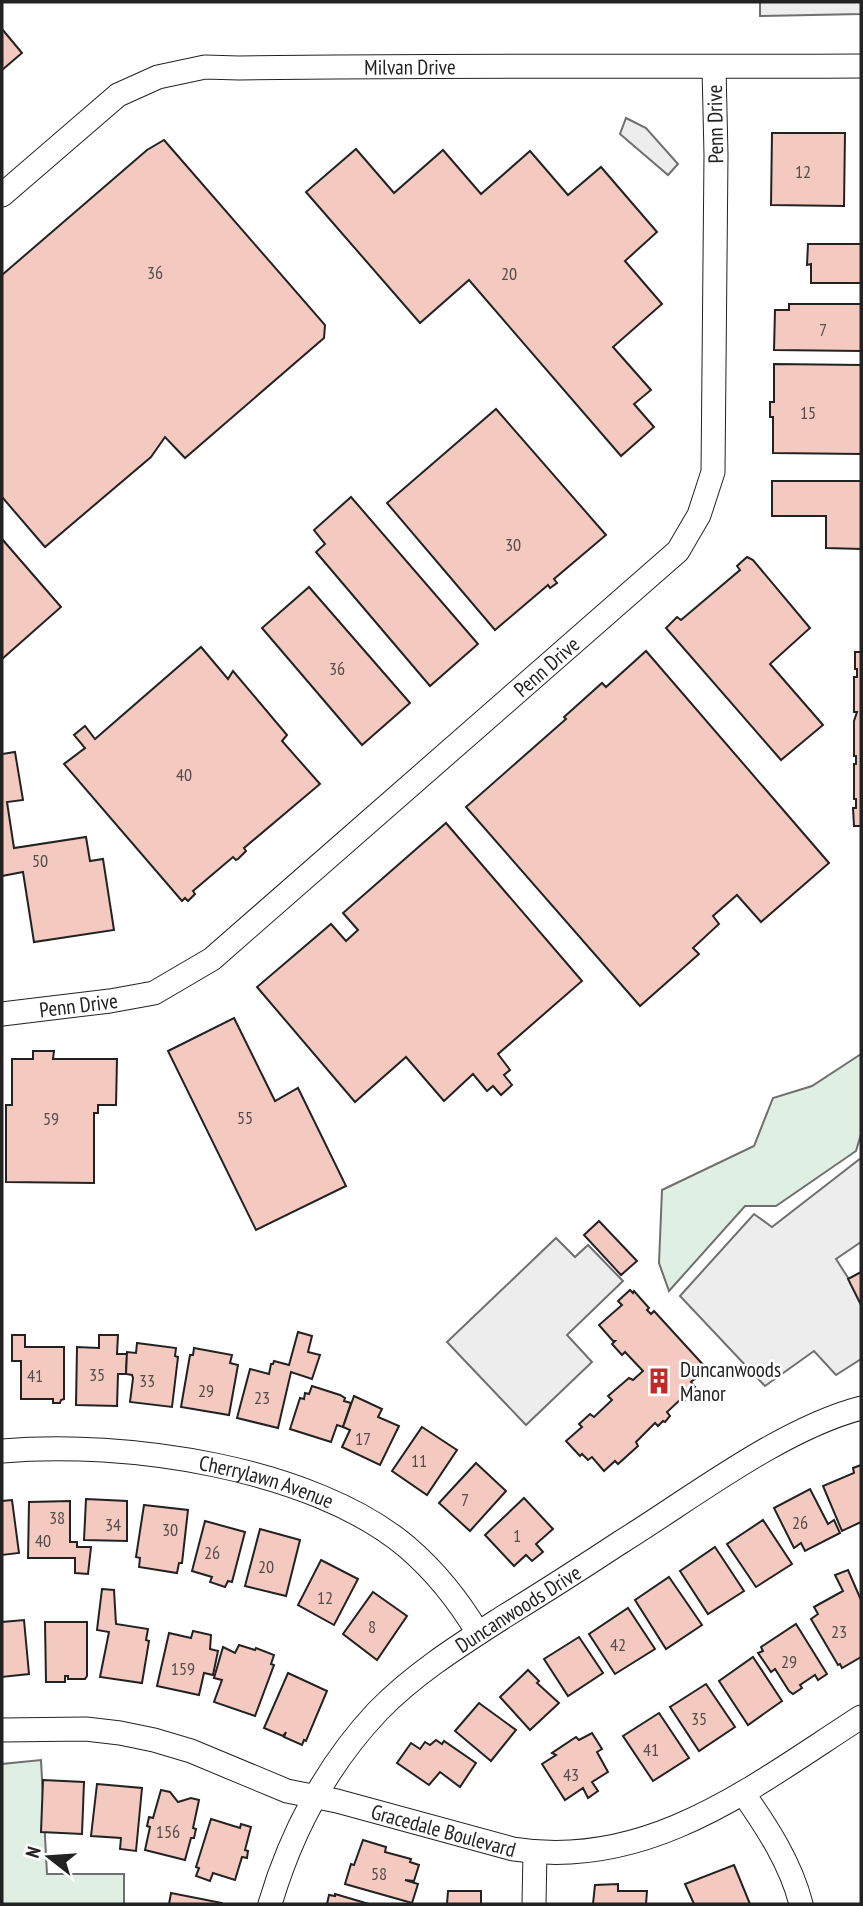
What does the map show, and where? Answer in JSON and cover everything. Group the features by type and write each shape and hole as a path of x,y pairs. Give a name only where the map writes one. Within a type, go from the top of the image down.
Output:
{"street":[{"name":"Milvan Drive","path":"2,195 118,95 158,76 205,67 861,66"},
{"name":"Penn Drive","path":"2,1014 153,993 212,959 678,551 699,515 713,472 716,182 713,68"},
{"name":"Duncanwoods Drive","path":"270,1904 290,1845 315,1797 355,1739 377,1712 405,1685 478,1633 739,1467 830,1418 861,1408"},
{"name":"Cherrylawn Avenue","path":"2,1451 71,1449 177,1459 234,1470 332,1502 352,1511 407,1547 461,1604 478,1633"},
{"name":"Gracedale Boulevard","path":"2,1730 86,1730 154,1740 191,1751 288,1791 513,1849 570,1853 603,1849 654,1837 686,1824 743,1793 861,1717"},
{"path":"743,1793 768,1829 801,1904"},
{"path":"534,1904 535,1852"}],"green space":[{"path":"861,1054 861,1134 856,1151 776,1206 745,1206 669,1291 659,1263 662,1190 754,1146 773,1098 812,1086"},
{"path":"41,1760 47,1874 124,1874 124,1904 2,1904 2,1764"}],"shaded area":[{"path":"760,2 861,2 861,14 760,16"},
{"path":"626,118 646,128 678,164 668,175 620,134"},
{"path":"861,1158 861,1242 836,1259 861,1298 861,1359 836,1375 814,1351 765,1386 680,1296 754,1214 772,1227"},
{"path":"556,1238 575,1257 588,1245 623,1281 567,1335 592,1362 526,1425 447,1342"}],"building":[{"path":"2,29 22,53 2,70"},
{"path":"772,133 845,133 844,206 771,205"},
{"path":"164,140 325,325 324,338 185,458 165,437 151,457 45,547 2,497 2,275 147,150"},
{"path":"356,149 394,193 443,150 481,194 530,151 568,195 601,167 657,232 625,261 662,304 613,347 651,390 634,404 654,427 621,456 469,280 420,323 306,192"},
{"path":"808,244 861,244 861,283 811,283 811,264 807,265"},
{"path":"789,304 861,304 861,351 774,350 775,310 789,310"},
{"path":"774,364 861,365 861,454 773,453 773,417 770,417 770,402 774,402"},
{"path":"496,409 606,535 554,579 557,583 550,588 548,585 495,630 387,503"},
{"path":"772,481 861,481 861,549 826,548 826,516 772,516"},
{"path":"351,497 478,644 430,686 316,552 325,544 314,530"},
{"path":"2,539 61,607 2,659"},
{"path":"747,557 753,560 810,628 770,664 823,725 781,760 666,628 677,617 681,620 740,570 737,566"},
{"path":"309,587 410,703 362,745 262,628"},
{"path":"201,647 228,679 233,671 287,735 282,741 320,784 244,848 246,851 238,859 233,857 193,891 195,894 188,901 185,898 182,901 64,764 85,748 74,735 85,726 95,739"},
{"path":"646,651 829,863 761,922 737,895 713,916 719,924 693,948 699,954 640,1006 466,807 566,719 564,717 602,683 606,687"},
{"path":"855,652 861,652 861,826 854,826 853,808 856,808"},
{"path":"15,752 23,800 7,802 14,848 86,837 90,861 103,859 114,930 34,942 23,872 2,876 2,754"},
{"path":"446,823 582,981 498,1054 510,1070 504,1075 512,1085 501,1095 493,1086 487,1091 473,1074 444,1101 406,1057 355,1102 257,987 331,924 346,941 358,930 343,913"},
{"path":"234,1018 275,1101 298,1088 346,1186 256,1230 168,1051"},
{"path":"33,1051 54,1051 53,1059 117,1059 116,1105 98,1105 98,1113 94,1113 94,1183 6,1182 6,1105 12,1105 12,1059 33,1059"},
{"path":"599,1221 637,1261 621,1275 584,1235"},
{"path":"861,1272 861,1305 848,1279"},
{"name":"Duncanwoods Manor","path":"630,1290 649,1308 647,1310 651,1314 654,1311 707,1369 691,1382 695,1392 691,1398 689,1396 684,1401 682,1398 667,1412 670,1416 665,1422 658,1426 655,1423 636,1442 638,1446 618,1464 615,1461 604,1471 592,1457 588,1460 582,1454 580,1456 566,1441 582,1427 579,1424 590,1414 594,1417 612,1400 608,1396 629,1378 633,1380 643,1371 625,1352 622,1355 612,1344 615,1341 599,1325 622,1305 618,1301"},
{"path":"298,1332 312,1336 308,1352 320,1355 312,1379 291,1372 278,1428 237,1418 250,1369 269,1374 274,1361 289,1365"},
{"path":"12,1335 25,1335 25,1347 64,1347 64,1399 60,1403 53,1403 53,1399 21,1399 21,1361 12,1361"},
{"path":"99,1335 118,1335 117,1354 127,1354 126,1374 118,1374 117,1406 76,1405 77,1347 99,1348"},
{"path":"137,1343 176,1348 175,1356 178,1357 172,1407 130,1402 133,1378 132,1375 126,1374 127,1352 136,1353"},
{"path":"194,1348 232,1355 230,1363 238,1365 229,1415 181,1407 190,1355 193,1355"},
{"path":"312,1386 340,1395 345,1398 344,1401 351,1403 343,1427 337,1425 331,1442 290,1429 300,1398 304,1399 305,1393 309,1394"},
{"path":"354,1396 382,1409 378,1417 399,1426 380,1465 342,1447 350,1430 343,1427"},
{"path":"422,1427 457,1450 427,1495 392,1471"},
{"path":"476,1463 506,1491 470,1531 439,1503"},
{"path":"861,1465 861,1522 842,1531 823,1486 854,1473 853,1468"},
{"path":"810,1489 828,1524 834,1520 840,1533 805,1551 801,1543 794,1548 774,1508"},
{"path":"524,1498 553,1529 536,1544 543,1552 532,1561 526,1555 514,1566 485,1535"},
{"path":"86,1499 127,1501 127,1541 84,1540"},
{"path":"12,1500 19,1553 2,1555 2,1501"},
{"path":"70,1501 70,1542 77,1542 77,1547 91,1547 88,1574 75,1573 75,1558 28,1558 29,1502"},
{"path":"144,1505 188,1510 182,1563 179,1563 177,1573 139,1567 140,1558 136,1557"},
{"path":"763,1520 792,1564 756,1587 727,1544"},
{"path":"205,1521 245,1532 232,1582 228,1581 225,1587 210,1582 212,1577 192,1571"},
{"path":"260,1529 300,1540 286,1596 245,1586"},
{"path":"715,1547 744,1591 708,1614 680,1571"},
{"path":"321,1560 358,1579 334,1625 298,1605"},
{"path":"848,1570 861,1600 861,1657 842,1668 811,1619 818,1614 814,1607 843,1591 835,1575"},
{"path":"669,1577 702,1625 666,1649 635,1600"},
{"path":"102,1589 114,1590 116,1624 148,1629 146,1640 149,1641 142,1683 100,1677 109,1632 97,1630"},
{"path":"373,1592 407,1616 377,1660 343,1634"},
{"path":"628,1608 655,1649 615,1674 589,1634"},
{"path":"24,1620 29,1674 2,1677 2,1622"},
{"path":"45,1622 87,1622 85,1679 68,1679 68,1676 65,1676 65,1682 46,1682"},
{"path":"796,1624 827,1674 818,1680 815,1675 800,1685 802,1688 793,1694 775,1669 771,1672 758,1653 763,1651 761,1647"},
{"path":"193,1631 211,1635 210,1649 218,1651 213,1675 204,1673 199,1695 157,1686 169,1633 191,1638"},
{"path":"579,1637 603,1673 568,1696 544,1659"},
{"path":"239,1645 274,1655 271,1664 274,1665 255,1716 214,1702 222,1680 214,1678 223,1647 235,1653"},
{"path":"753,1657 782,1701 748,1725 719,1681"},
{"path":"528,1670 539,1681 537,1683 559,1703 530,1730 500,1697"},
{"path":"288,1673 327,1691 302,1745 284,1737 286,1732 283,1736 264,1728"},
{"path":"706,1684 735,1727 699,1751 670,1707"},
{"path":"479,1703 516,1730 491,1761 455,1731"},
{"path":"659,1713 689,1758 653,1781 623,1736"},
{"path":"592,1733 602,1749 597,1752 608,1772 592,1782 598,1791 588,1798 583,1788 565,1800 542,1764 556,1755 552,1753 576,1737 579,1740"},
{"path":"436,1740 442,1744 444,1741 476,1763 460,1787 440,1772 429,1785 397,1763 411,1743 420,1749 425,1742 430,1745"},
{"path":"43,1780 84,1782 82,1834 41,1832"},
{"path":"97,1784 142,1788 136,1851 120,1849 121,1838 91,1836"},
{"path":"161,1790 170,1792 178,1802 191,1798 199,1800 193,1828 196,1829 194,1838 191,1838 185,1860 145,1850 150,1827 147,1826 149,1817 153,1818"},
{"path":"211,1819 240,1828 241,1824 251,1827 245,1850 248,1851 247,1858 242,1857 235,1880 213,1873 210,1881 196,1876 199,1868 196,1867"},
{"path":"363,1840 386,1847 385,1852 411,1859 410,1862 419,1865 414,1881 405,1880 418,1884 412,1903 345,1884"},
{"path":"734,1865 750,1904 694,1904 685,1884"},
{"path":"618,1884 618,1891 647,1891 646,1904 593,1904 595,1885"},
{"path":"448,1891 481,1891 481,1904 447,1904"},
{"path":"171,1893 222,1903 222,1904 169,1904"},
{"path":"335,1894 369,1904 327,1904 329,1895"}],"place":[{"name":"Duncanwoods Manor","path":"659,1381"}]}
